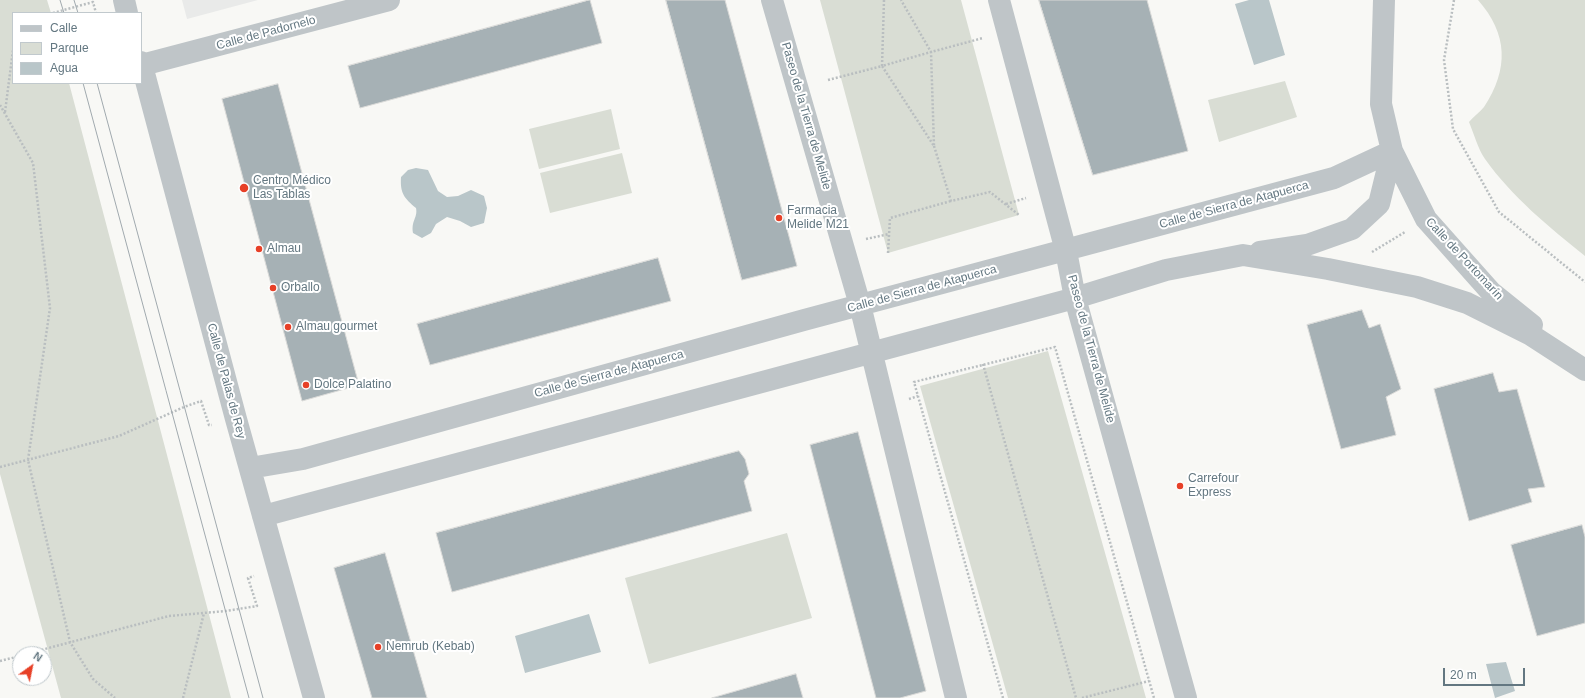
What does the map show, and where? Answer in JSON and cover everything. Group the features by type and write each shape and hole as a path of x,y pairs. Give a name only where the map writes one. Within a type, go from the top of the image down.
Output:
{"street":[{"path":"124,0 127,12"},
{"name":"Calle de Padornelo","path":"142,64 389,0"},
{"name":"Paseo de la Tierra de Melide","path":"772,0 860,305 956,698"},
{"name":"Paseo de la Tierra de Melide","path":"999,0 1066,251 1075,298 1186,698"},
{"name":"Calle de Portomarín","path":"1384,0 1381,104 1392,151 1426,219 1491,292 1585,370"},
{"name":"Calle de Palas de Rey","path":"142,68 236,419 263,516 280,570 314,698"},
{"path":"263,516 1075,298 1166,270 1243,255 1307,245 1352,228 1379,204 1392,151"},
{"name":"Calle de Sierra de Atapuerca","path":"250,468 303,459 860,305 1334,178 1392,151"},
{"path":"1243,255 1417,287 1467,303 1531,335 1585,370"}],"path":[{"path":"884,0 882,66 934,146"},
{"path":"901,0 931,52 934,146 951,201"},
{"path":"1454,0 1444,60 1453,129 1499,212 1585,282"},
{"path":"57,12 94,2 96,12"},
{"path":"828,80 1007,32"},
{"path":"4,113 12,57"},
{"path":"0,105 33,163 50,308 28,460 70,642 93,679 115,698"},
{"path":"888,253 890,218 990,192 1020,215"},
{"path":"1360,276 1372,252 1426,219"},
{"path":"1003,698 914,382 1056,346 1154,698"},
{"path":"983,364 1076,698"},
{"path":"0,467 118,436 184,407 201,402 209,425 236,419"},
{"path":"52,647 168,616 257,606 248,578 280,570"},
{"path":"183,698 204,613"},
{"path":"0,661 12,658"},
{"path":"1082,698 1149,681"}],"shaded area":[{"path":"182,0 258,0 187,19"}],"green space":[{"path":"0,0 47,0 51,12 12,12 12,84 69,84 231,698 61,698 52,665 52,646 47,646 0,474"},
{"path":"820,0 961,0 1019,215 888,253"},
{"path":"1478,0 1585,0 1585,256 1519,199 1485,159 1478,146 1469,122 1484,107 1492,93 1498,79 1502,52 1500,39 1495,26 1488,13"},
{"path":"1285,81 1297,117 1219,142 1208,100"},
{"path":"611,109 620,149 539,169 529,129"},
{"path":"622,153 632,193 550,213 540,173"},
{"path":"1048,351 1146,698 1008,698 920,386"},
{"path":"787,533 812,618 649,664 625,578"}],"water":[{"path":"1249,0 1269,0 1285,55 1254,65 1235,4"},
{"path":"416,168 428,170 438,191 447,197 458,196 471,190 484,196 487,208 484,223 471,227 460,221 447,217 436,224 431,233 422,238 413,233 416,208 408,201 402,191 401,177 408,170"},
{"path":"589,614 601,652 525,673 515,636"},
{"path":"1506,662 1515,691 1495,698 1486,664"}],"building":[{"path":"590,0 602,43 360,108 348,66"},
{"path":"666,0 725,0 797,266 742,280"},
{"path":"1039,0 1147,0 1188,151 1093,175"},
{"path":"278,84 359,385 302,401 222,99"},
{"path":"658,258 671,301 430,365 417,324"},
{"path":"1362,310 1369,328 1380,324 1401,389 1386,397 1396,435 1341,449 1307,325"},
{"path":"1493,373 1499,392 1517,389 1545,487 1528,489 1532,502 1469,521 1434,389"},
{"path":"858,432 926,691 900,698 876,698 810,445"},
{"path":"739,451 745,459 749,474 744,481 752,511 452,592 436,533"},
{"path":"1582,525 1585,537 1585,623 1537,636 1511,545"},
{"path":"385,553 427,698 372,698 334,568"},
{"path":"796,674 803,698 712,698"}],"tram line":[{"path":"60,0 64,12"},
{"path":"74,0 78,12"},
{"path":"83,84 249,698"},
{"path":"97,84 263,698"}],"place":[{"name":"Centro Médico Las Tablas","path":"244,188"},
{"name":"Farmacia Melide M21","path":"779,218"},
{"name":"Almau","path":"259,249"},
{"name":"Orballo","path":"273,288"},
{"name":"Almau gourmet","path":"288,327"},
{"name":"Dolce Palatino","path":"306,385"},
{"name":"Carrefour Express","path":"1180,486"},
{"name":"Nemrub (Kebab)","path":"378,647"}]}
